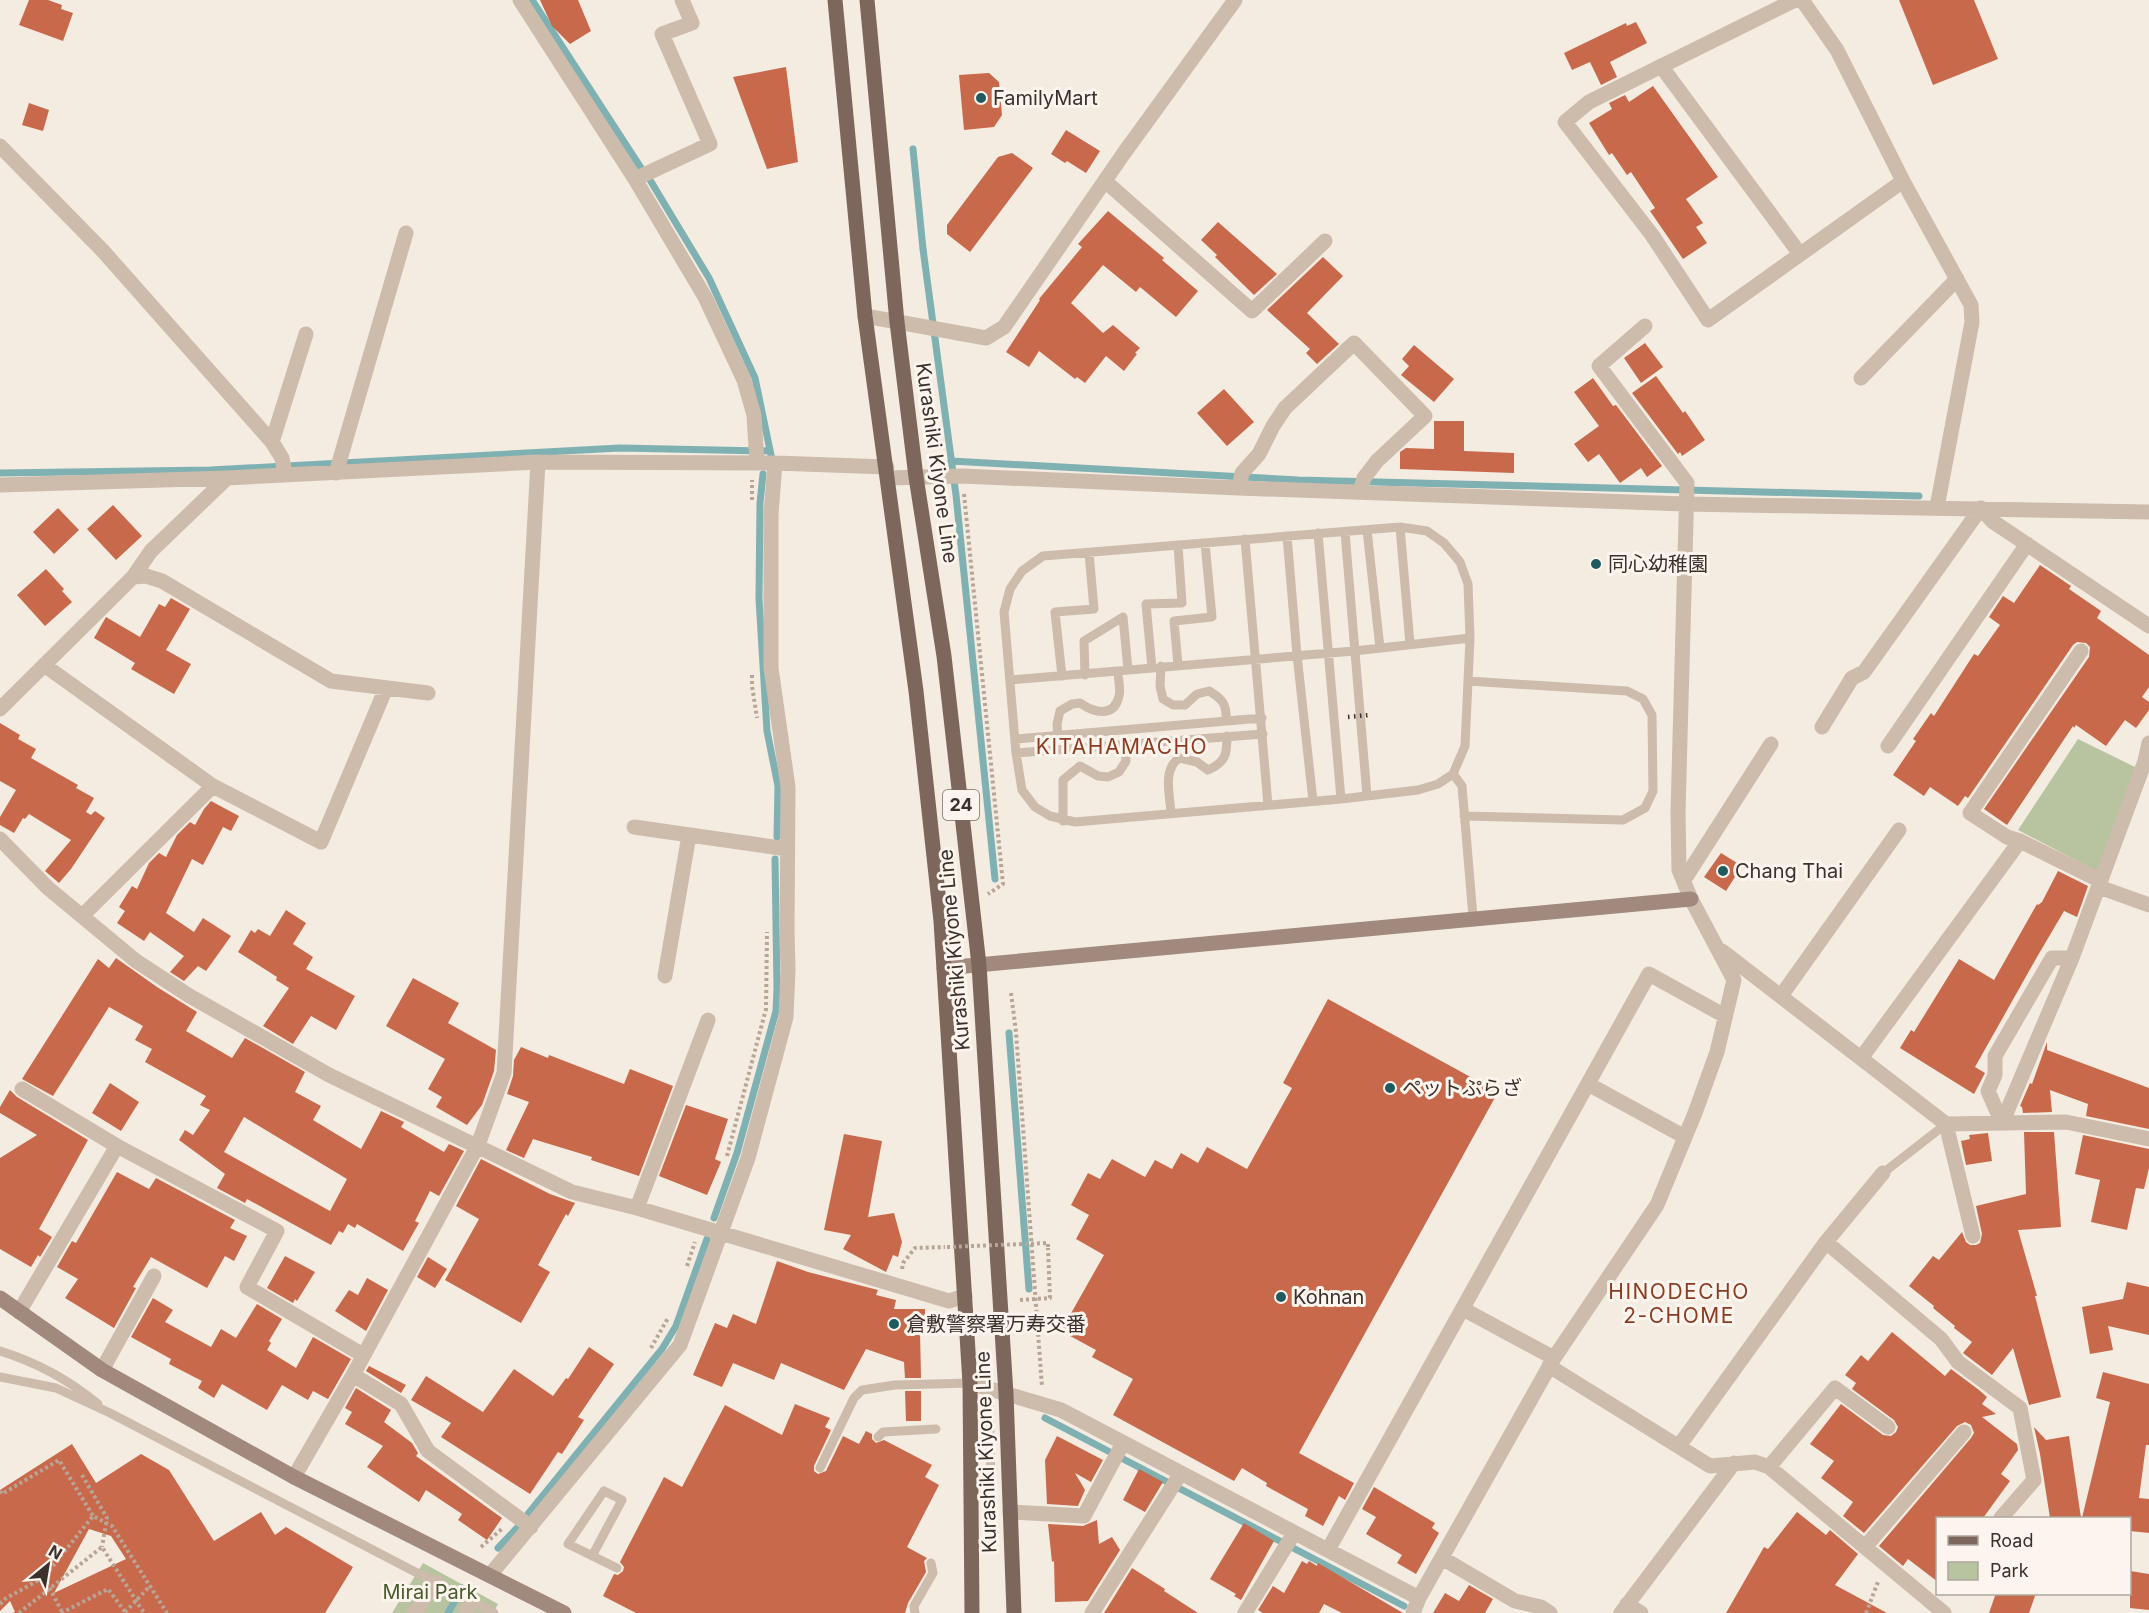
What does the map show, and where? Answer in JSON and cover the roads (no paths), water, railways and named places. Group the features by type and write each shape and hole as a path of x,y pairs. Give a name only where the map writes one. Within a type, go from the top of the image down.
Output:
{"main road":[{"name":"Kurashiki Kiyone Line","path":"835,0 865,316 916,691 944,968 970,1383 972,1613"},
{"name":"Kurashiki Kiyone Line","path":"867,0 897,321 916,477 944,656 979,965 1006,1394 1014,1613"}],"street":[{"path":"520,0 636,179 705,297 744,380 754,416 756,454"},
{"path":"636,179 710,144 662,34 692,23 682,0"},
{"path":"865,316 986,338 1004,327 1235,0"},
{"path":"1795,0 1589,102 1565,122 1652,235 1708,320 1903,181"},
{"path":"1802,0 1837,50 1903,181 1971,305 1972,322 1938,507"},
{"path":"1661,66 1800,254"},
{"path":"0,146 103,250 272,442 284,467"},
{"path":"1105,182 1252,312 1325,241"},
{"path":"339,463 406,233"},
{"path":"1861,378 1957,279"},
{"path":"970,1383 1061,1410 1119,1451 1290,1541 1328,1551 1416,1606 1551,1362 1657,1205 1717,1052 1734,980 1691,899 1679,870 1678,812 1687,483 1599,366 1645,326"},
{"path":"272,442 306,334"},
{"path":"1241,481 1285,408 1354,343 1425,416 1377,461 1362,485"},
{"path":"0,485 226,478 284,467 339,463 538,462 756,454 775,463 916,477 1241,481 1938,507 2149,512"},
{"path":"294,1477 353,1376 478,1145 504,1073 538,462"},
{"path":"490,1575 680,1345 748,1158 786,1017 788,787 771,668 771,514 775,463"},
{"path":"0,709 133,577 151,551 226,478"},
{"path":"1981,508 1992,521 2024,548 2149,626"},
{"path":"1822,727 1852,678 1864,672 1981,508"},
{"path":"1888,746 2024,548"},
{"path":"133,577 146,576 162,581 331,681 428,693"},
{"path":"2081,651 1970,813 2007,837 2020,841 2100,884 2149,905"},
{"path":"44,665 213,786 321,842 386,688"},
{"path":"2002,1123 2072,958 2145,761 2149,743"},
{"path":"1683,880 1771,744"},
{"path":"82,916 213,786"},
{"path":"634,827 787,849"},
{"path":"1781,996 1899,830"},
{"path":"665,975 689,835"},
{"path":"0,839 48,888 136,961 188,996 329,1075 572,1192 637,1208 949,1301 965,1296"},
{"path":"1862,1057 2020,841"},
{"path":"944,968 1473,917 1691,899"},
{"path":"1717,947 1946,1124 1973,1236"},
{"path":"2002,1123 1988,1091 1995,1076 1995,1056 2052,958 2072,958"},
{"path":"1328,1551 1649,974 1725,1016"},
{"path":"637,1208 708,1020"},
{"path":"1588,1084 1685,1137"},
{"path":"22,1089 117,1146 277,1231 247,1287 363,1355"},
{"path":"1946,1124 2066,1122 2149,1139"},
{"path":"19,1312 117,1146"},
{"path":"1679,1446 1826,1242 1882,1173"},
{"path":"1826,1242 1941,1339 1958,1362 2020,1408 2034,1480 2002,1517"},
{"path":"102,1370 154,1276"},
{"path":"0,1298 102,1370 294,1477 490,1575 554,1611"},
{"path":"1463,1309 1551,1362 1710,1466 1755,1462 1769,1467 1944,1613"},
{"path":"353,1376 401,1404 428,1451 531,1527"},
{"path":"1769,1467 1835,1388 1888,1428"},
{"path":"1865,1547 1964,1432"},
{"path":"1010,1512 1083,1516 1119,1451"},
{"path":"1641,1613 1624,1609 1734,1463"},
{"path":"1092,1613 1176,1482"},
{"path":"1245,1613 1290,1541"},
{"path":"1442,1558 1515,1601 1541,1607 1550,1613"},
{"path":"414,1613 442,1585"}],"lane":[{"path":"1400,527 1410,644"},
{"path":"1400,527 1427,531 1444,543 1460,562 1468,584 1470,638 1465,746 1453,774 1438,784 1418,790 1341,799 1075,822 1050,816 1035,807 1022,790 1016,753 1004,612 1010,589 1022,571 1043,556 1367,530 1400,527"},
{"path":"1367,530 1380,648"},
{"path":"1345,532 1367,796"},
{"path":"1318,533 1341,799"},
{"path":"1287,536 1313,801"},
{"path":"1245,539 1268,805"},
{"path":"1178,665 1174,621 1212,617 1205,543"},
{"path":"1178,544 1182,603 1146,604 1163,699 1173,705 1185,705 1197,694 1209,691 1222,698 1227,710 1226,721"},
{"path":"1062,676 1055,612 1094,609 1089,553"},
{"path":"1058,737 1057,724 1060,711 1072,704 1080,703 1091,711 1099,713 1112,708 1119,697 1123,671 1123,617 1084,641 1085,675"},
{"path":"1010,680 1354,651 1470,638"},
{"path":"1464,816 1623,820 1645,808 1653,791 1652,715 1642,699 1627,691 1468,681"},
{"path":"1016,739 1262,718"},
{"path":"1016,753 1263,734"},
{"path":"1171,813 1168,771 1172,762 1180,758 1197,762 1208,770 1220,765 1227,752 1227,736"},
{"path":"1064,821 1063,780 1080,766 1098,776 1108,777 1119,772 1126,761 1125,746"},
{"path":"1453,774 1462,786 1473,917"},
{"path":"1882,1173 1946,1124"},
{"path":"0,1351 27,1359 78,1388 110,1413"},
{"path":"0,1377 56,1388 110,1413 442,1585 469,1607 494,1613"},
{"path":"820,1468 854,1398 862,1390 895,1385 970,1383"},
{"path":"989,1388 992,1541"},
{"path":"878,1437 883,1432 891,1430 936,1429"},
{"path":"592,1556 621,1500 604,1491 568,1544 592,1556 617,1568"},
{"path":"915,1613 914,1606 933,1573 931,1563"}],"waterway":[{"path":"532,0 641,168"},
{"path":"913,149 923,249 956,495 995,879"},
{"path":"650,180 709,278 755,378 771,455"},
{"path":"0,473 211,470 620,448 770,451"},
{"path":"951,461 1298,480 1919,496"},
{"path":"763,474 760,503 759,599 767,731 778,786 777,837"},
{"path":"714,1218 737,1153 776,1011 775,859"},
{"path":"1009,1033 1029,1289"},
{"path":"528,1514 662,1349 676,1326 707,1239"},
{"path":"1045,1418 1404,1606"},
{"path":"498,1548 517,1528"},
{"path":"448,1613 462,1588"}],"railway":[{"path":"1348,717 1369,715"}],"place":[{"name":"FamilyMart","path":"981,98"},
{"name":"同心幼稚園","path":"1596,564"},
{"name":"Chang Thai","path":"1723,871"},
{"name":"ペットぷらざ","path":"1390,1088"},
{"name":"Kohnan","path":"1281,1297"},
{"name":"倉敷警察署万寿交番","path":"894,1324"}],"district":[{"name":"KITAHAMACHO","path":"1122,747"},
{"name":"HINODECHO 2-CHOME","path":"1679,1304"}],"park label":[{"name":"Mirai Park","path":"430,1592"}]}
